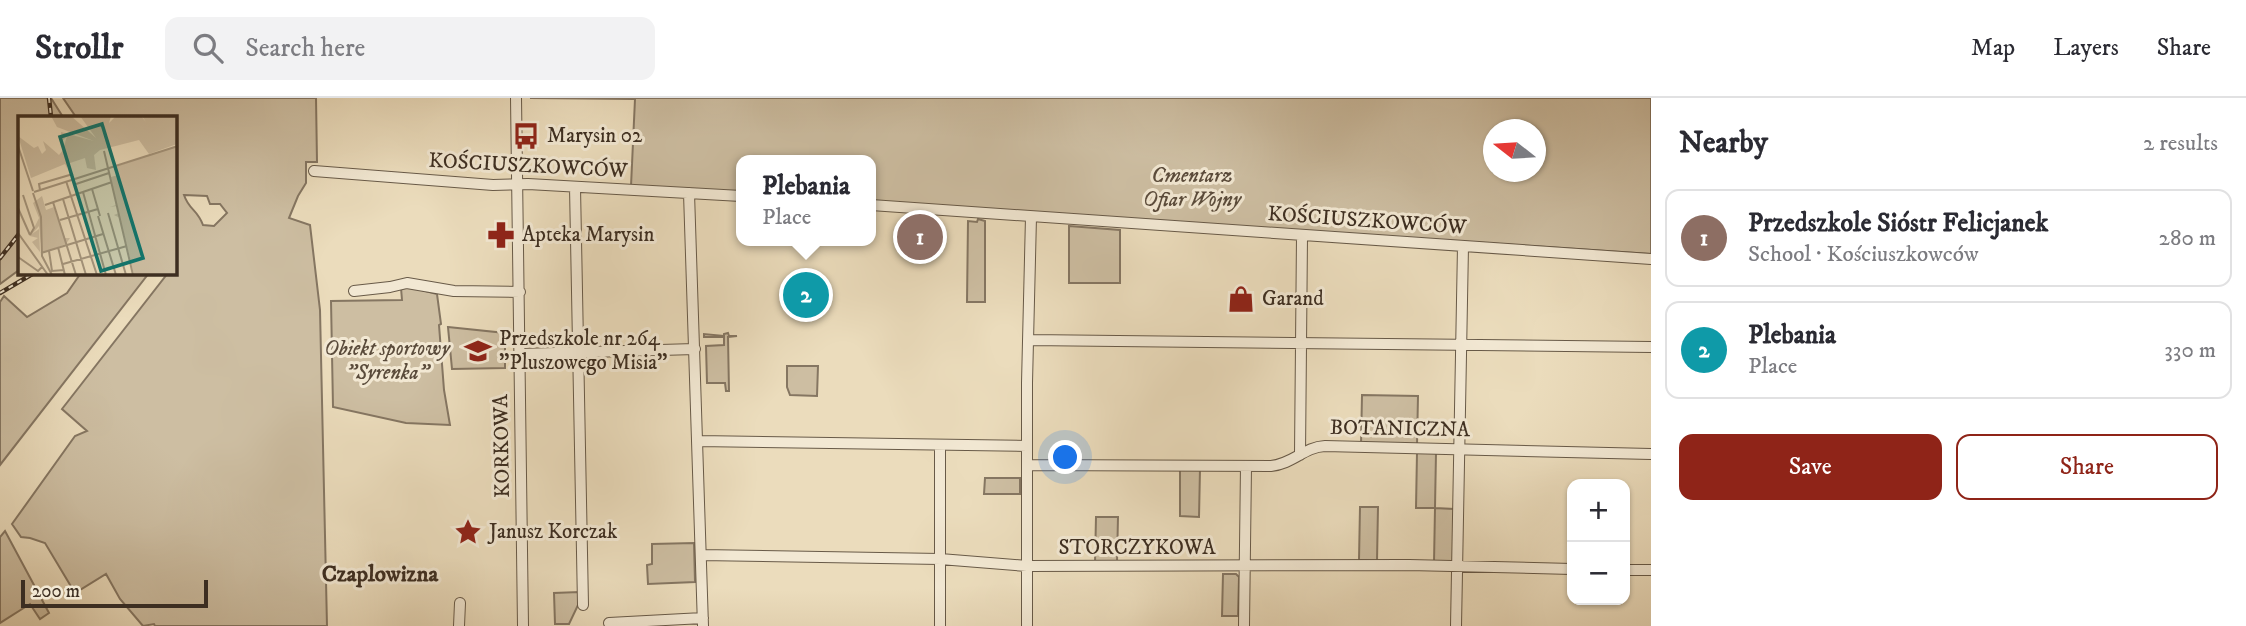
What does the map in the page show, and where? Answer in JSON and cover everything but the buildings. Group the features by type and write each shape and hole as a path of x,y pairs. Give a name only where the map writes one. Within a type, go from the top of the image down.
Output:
{"street":[{"name":"KORKOWA","path":"516,98 523,626"},
{"name":"KOŚCIUSZKOWCÓW","path":"314,171 494,185 736,196"},
{"path":"575,187 583,605"},
{"path":"609,623 703,622 689,193"},
{"name":"KOŚCIUSZKOWCÓW","path":"876,205 1651,259"},
{"path":"1027,626 1031,217"},
{"path":"1300,455 1302,236"},
{"path":"1456,626 1463,246"},
{"path":"354,291 407,283 454,291 520,292"},
{"path":"1029,340 1651,347"},
{"path":"520,354 695,349"},
{"path":"698,441 1027,446"},
{"path":"940,445 940,626"},
{"name":"BOTANICZNA","path":"1027,465 1286,464 1317,447 1325,446 1651,454"},
{"path":"1244,626 1246,466"},
{"name":"STORCZYKOWA","path":"701,555 940,559 1027,566 1328,565 1567,569"},
{"path":"1630,570 1651,570"},
{"path":"459,626 460,603"}],"green space":[{"path":"0,98 51,98 62,116 18,116 18,271 0,284"},
{"path":"63,98 316,98 317,162 306,162 306,183 289,218 310,225 320,310 327,626 143,626 120,599 106,574 75,593 45,543 21,537 12,524 75,436 87,431 62,409 166,275 177,275 177,116 75,116","holes":["184,195 207,196 210,204 220,204 227,213 214,226 203,225"]},
{"name":"Cmentarz Ofiar Wojny","path":"530,98 1651,98 1651,254 876,202 876,155 736,155 736,194 631,186 635,99"},
{"path":"978,219 985,221 985,302 967,302 968,221 977,222"},
{"path":"1069,226 1120,230 1120,283 1069,283"},
{"path":"80,275 147,275 0,465 0,302 4,296 27,317 67,293"},
{"name":"Obiekt sportowy \"Syrenka\"","path":"410,287 437,294 444,390 450,425 406,423 333,407 331,301 402,300 401,288"},
{"path":"448,327 505,333 505,368 452,369"},
{"path":"728,333 729,336 737,336 728,337 729,391 726,391 725,383 707,383 706,346 724,345 724,337 704,337 704,334 724,336"},
{"path":"787,366 818,366 817,396 790,395 787,387"},
{"path":"1362,395 1418,396 1417,445 1361,445"},
{"path":"1417,453 1436,453 1435,508 1416,508"},
{"path":"1180,469 1200,469 1199,517 1180,516"},
{"path":"985,478 1020,478 1020,494 984,494"},
{"path":"1360,507 1378,507 1377,561 1359,560"},
{"path":"1435,508 1454,509 1453,563 1434,563"},
{"path":"1096,517 1118,517 1117,562 1095,563"},
{"path":"5,531 49,613 40,619 30,604 0,623 0,537"},
{"path":"694,543 695,582 648,584 647,565 652,564 652,544"},
{"path":"1223,574 1236,574 1239,577 1238,616 1222,616"},
{"path":"579,592 579,603 569,624 555,624 554,593"}],"railway":[{"path":"49,98 51,116"},
{"path":"0,258 18,235"},
{"path":"0,293 31,275"}],"place":[{"name":"Marysin 02","path":"526,136"},
{"name":"Apteka Marysin","path":"501,235"},
{"name":"Przedszkole Sióstr Felicjanek","path":"920,237"},
{"name":"Plebania","path":"806,295"},
{"name":"Garand","path":"1241,299"},
{"name":"Przedszkole nr 264 \"Pluszowego Misia\"","path":"478,351"},
{"name":"Janusz Korczak","path":"468,532"}],"district":[{"name":"Czaplowizna","path":"380,574"}]}
